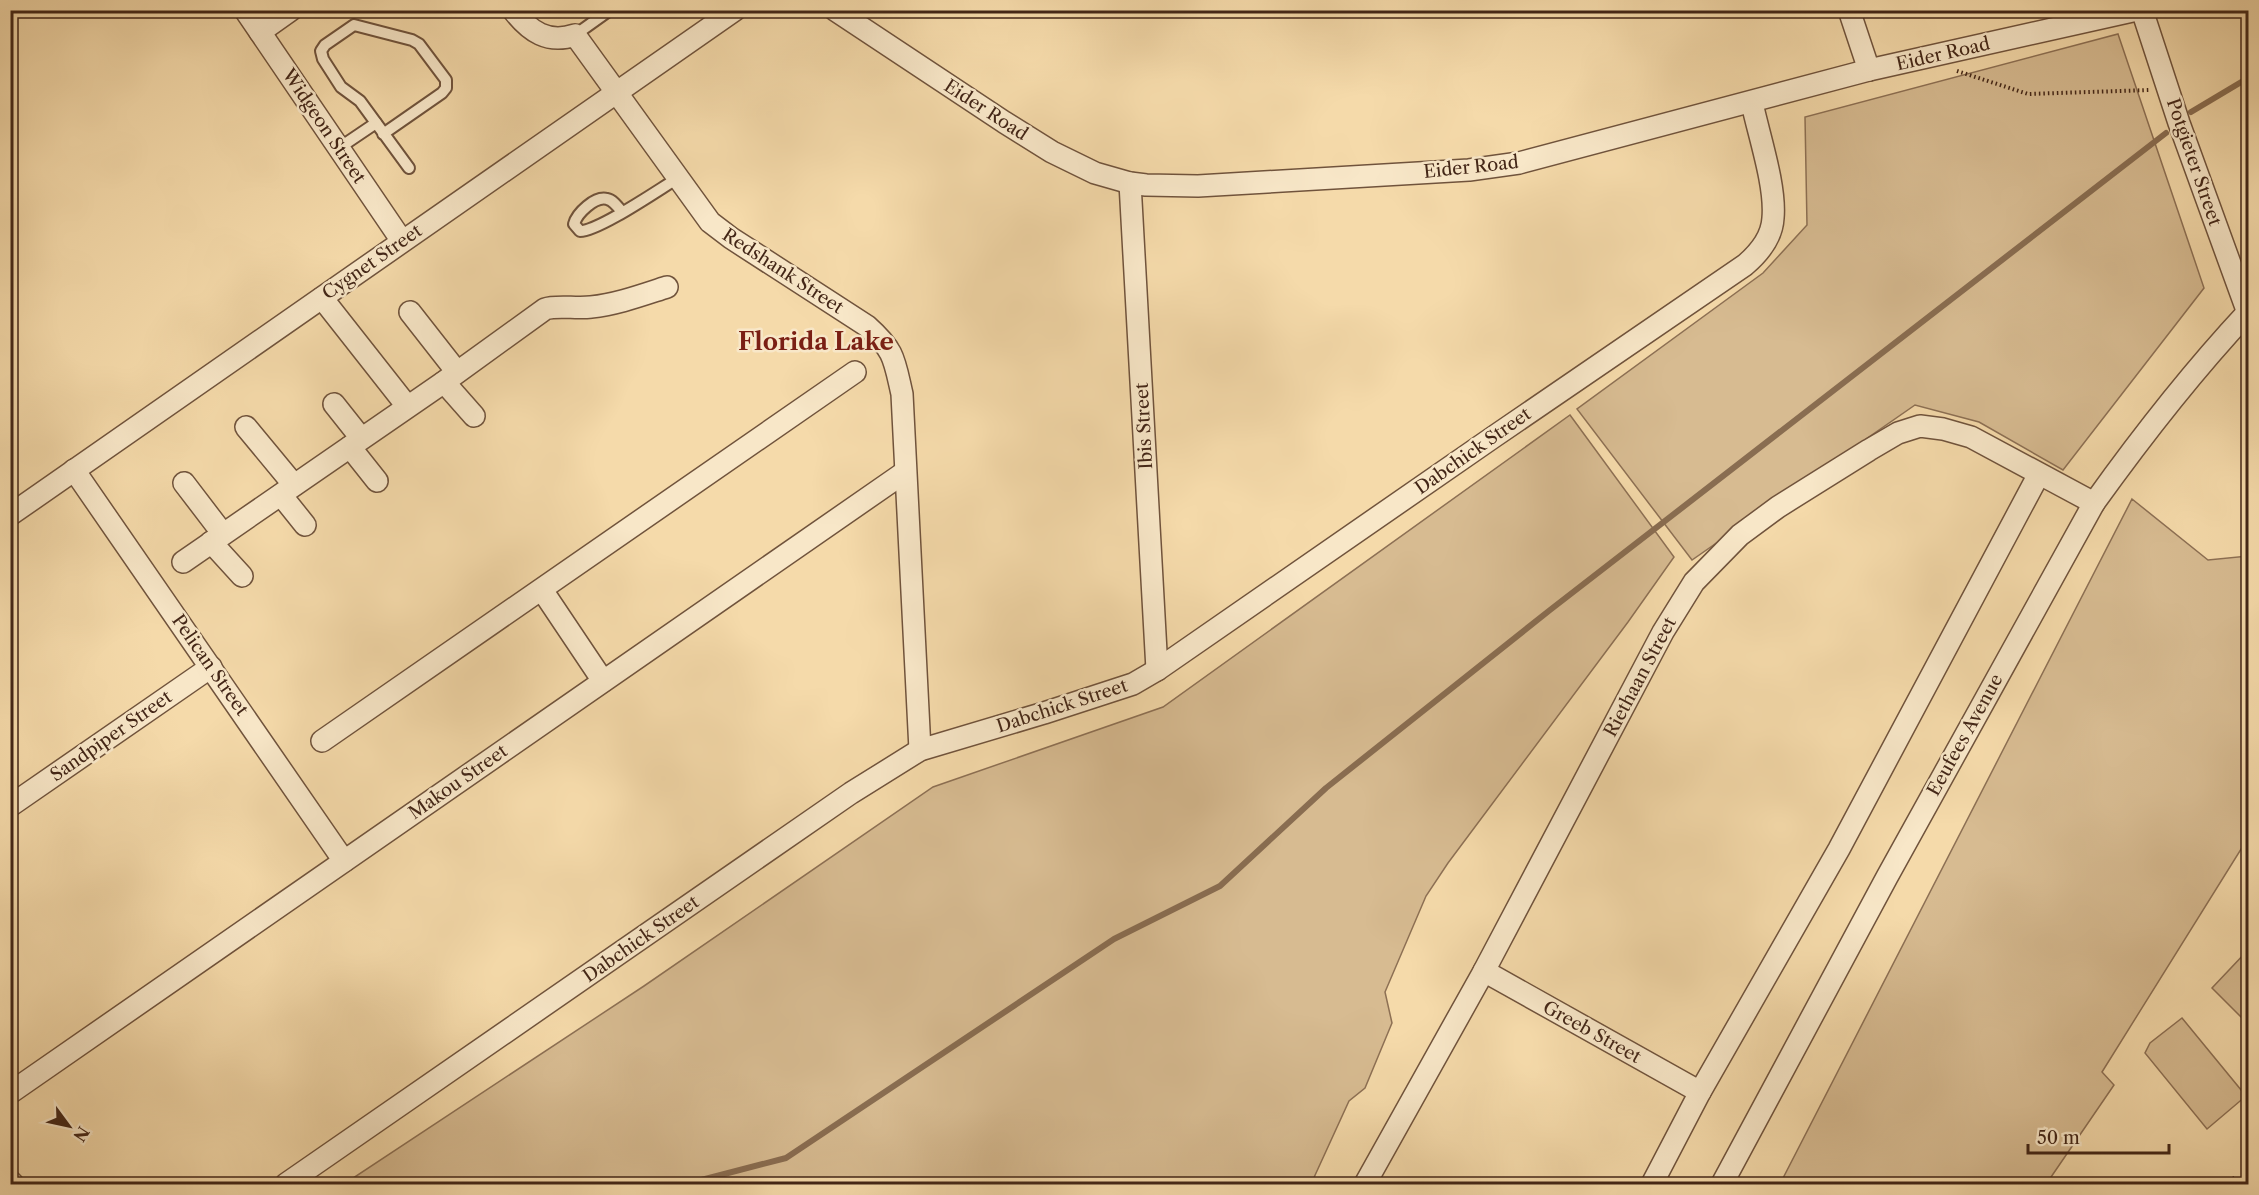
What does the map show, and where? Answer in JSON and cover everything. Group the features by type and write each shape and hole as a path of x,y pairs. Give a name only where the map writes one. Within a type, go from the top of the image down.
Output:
{"street":[{"name":"Widgeon Street","path":"245,10 402,241"},
{"path":"260,32 291,10"},
{"path":"513,10 534,32 540,35 548,38 566,38 575,35"},
{"name":"Cygnet Street","path":"10,515 735,10"},
{"name":"Eider Road","path":"835,10 1004,122 1052,152 1095,173 1130,183 1198,186 1503,166 1752,103 1869,70 2105,14 2137,10"},
{"path":"1849,10 1869,70"},
{"name":"Potgieter Street","path":"2142,10 2248,313"},
{"name":"Redshank Street","path":"575,35 710,222 867,326 883,340 893,353 902,394 920,750"},
{"name":"Dabchick Street","path":"286,1185 814,818 920,750 1133,684 1157,670 1745,266 1758,254 1768,237 1773,219 1771,190 1752,103"},
{"name":"Ibis Street","path":"1130,183 1157,670"},
{"path":"183,562 451,377 545,309 551,307 577,309 606,305 667,287"},
{"path":"322,298 407,406"},
{"path":"410,312 474,416"},
{"name":"Eeufees Avenue","path":"1722,1185 1904,846 2094,503 2133,448 2178,392 2208,355 2248,313"},
{"path":"322,741 855,372"},
{"path":"334,404 377,481"},
{"name":"Riethaan Street","path":"1365,1185 1484,972 1663,632 1694,582 1740,535 1778,507 1869,450 1898,433 1920,426 1943,429 1971,437 2094,503"},
{"path":"246,427 287,490 305,525"},
{"name":"Pelican Street","path":"74,470 344,861"},
{"name":"Makou Street","path":"10,1093 905,472"},
{"path":"1652,1185 1700,1092 1839,849 2039,474"},
{"path":"184,483 242,576"},
{"path":"542,590 603,681"},
{"name":"Sandpiper Street","path":"10,806 211,667"},
{"name":"Greeb Street","path":"1484,972 1700,1092"}],"lane":[{"path":"575,35 610,10"},
{"path":"383,134 442,93 446,88 446,80 426,51 412,40 354,25 325,45 321,54 341,87 360,100 383,134 409,168"},
{"path":"339,148 376,123"},
{"path":"622,212 678,178"}],"path":[{"path":"1952,69 2028,94 2169,89"}],"shaded area":[{"path":"2118,34 2204,288 2063,470 1979,422 1915,405 1692,560 1577,409 1763,273 1807,225 1805,117"},
{"path":"1570,415 1674,557 1426,896 1385,992 1392,1023 1365,1088 1349,1101 1311,1184 344,1184 644,986 933,787 1163,707"},
{"path":"2132,499 2208,560 2248,556 2248,838 2102,1072 2114,1085 2049,1180 2053,1184 1780,1184"},
{"path":"2248,950 2248,1024 2212,988"},
{"path":"2182,1018 2246,1096 2207,1129 2145,1053 2150,1043"}],"waterway":[{"path":"2191,112 2248,78"},
{"path":"686,1184 786,1158 1114,939 1220,886 1326,788 1550,610 2166,133"}],"railway":[{"path":"2227,1184 2248,1167"}],"district":[{"name":"Florida Lake","path":"816,342"}]}
